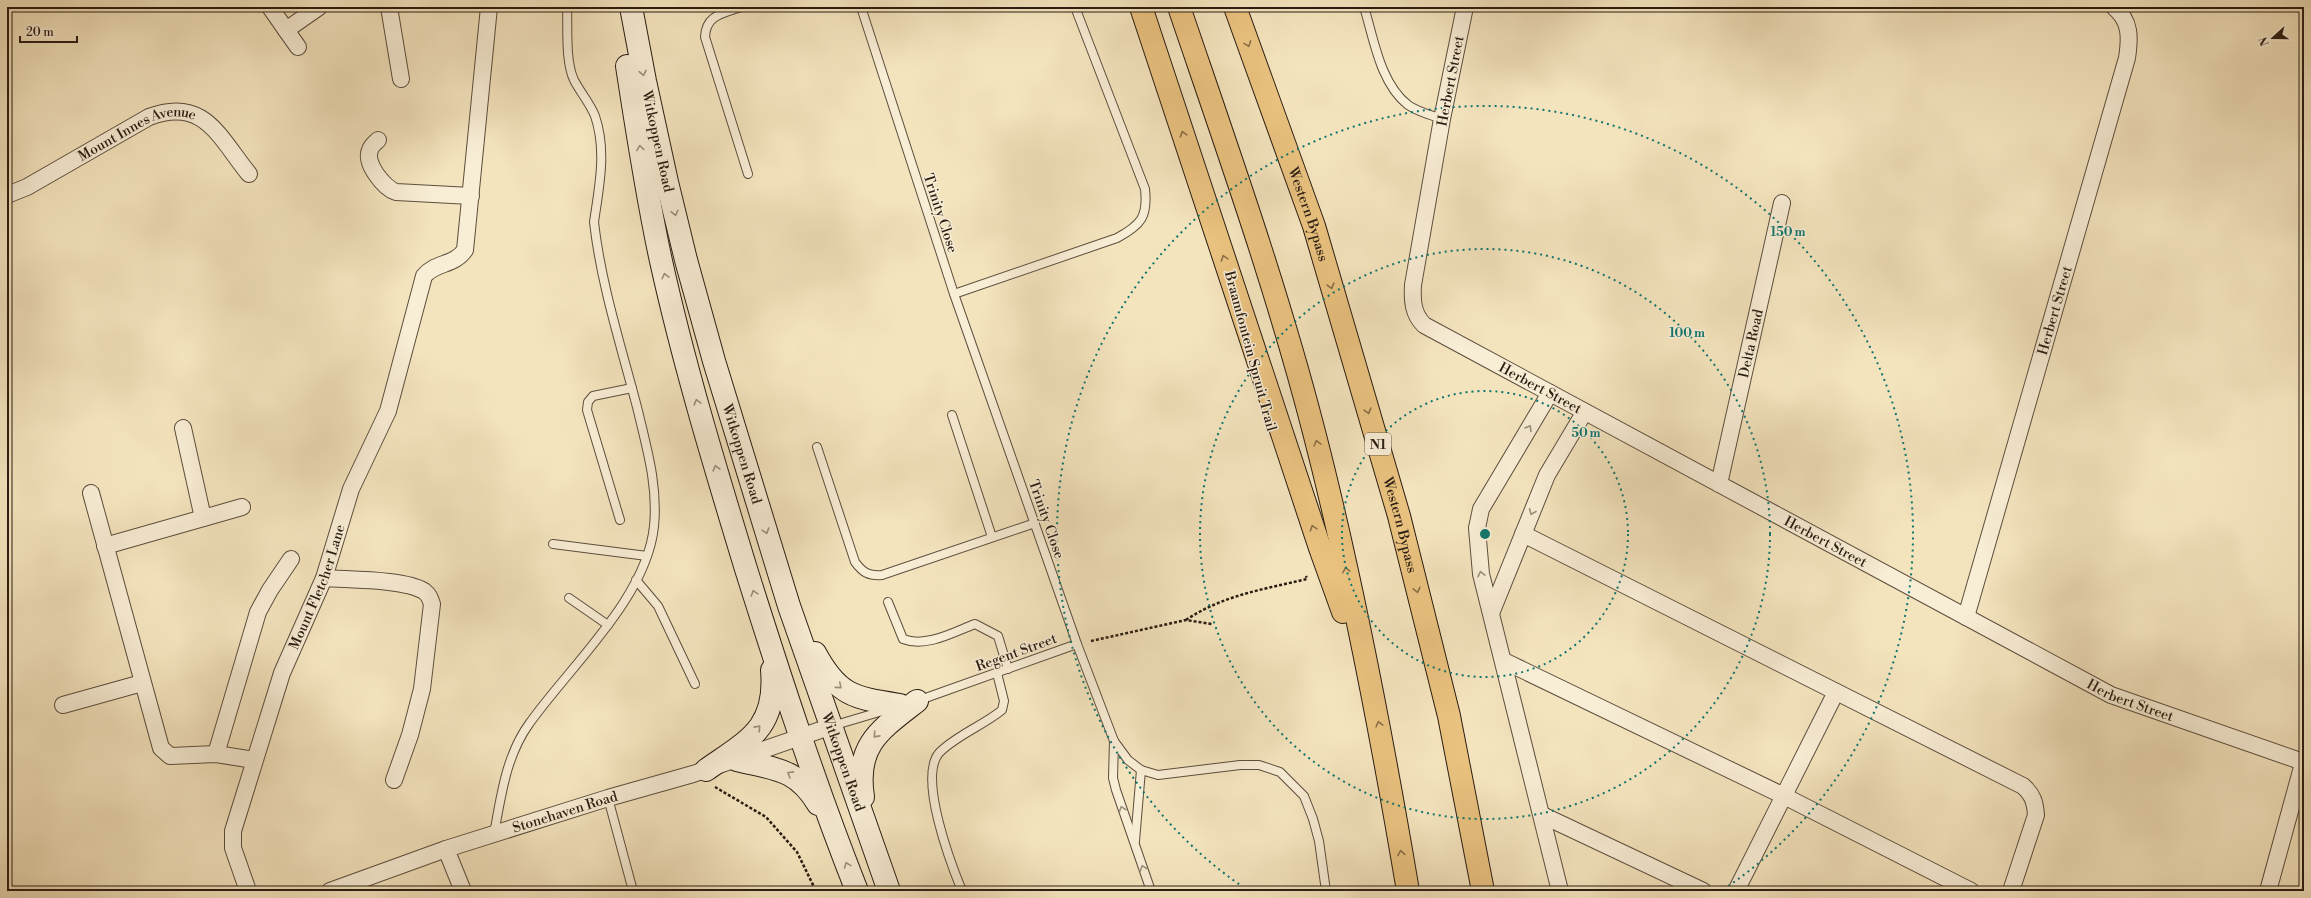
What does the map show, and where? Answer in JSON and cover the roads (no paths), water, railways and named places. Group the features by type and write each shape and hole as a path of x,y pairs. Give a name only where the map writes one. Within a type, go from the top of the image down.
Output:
{"highway":[{"path":"1141,7 1320,548 1369,683"},
{"path":"1179,7 1268,271 1312,423 1338,532 1369,683 1381,731 1408,891"},
{"name":"Western Bypass","path":"1235,7 1314,226 1399,516 1449,716 1483,891"}],"main road":[{"name":"Witkoppen Road","path":"619,7 646,186 661,262 722,491 765,630 801,737 836,839 857,891"},
{"name":"Witkoppen Road","path":"631,7 645,81 686,260 716,368 789,606 889,891"},
{"path":"789,606 822,667 836,684 855,696 909,703"},
{"path":"700,772 746,740 763,723 770,711 774,685 765,630"},
{"path":"876,857 862,789 864,756 869,744 876,734 909,703"},
{"path":"737,760 782,770 800,780 814,798 836,839"}],"street":[{"path":"270,7 298,47"},
{"path":"286,30 320,7"},
{"path":"389,7 401,79"},
{"path":"378,140 370,150 369,159 382,183 388,190 396,192 471,196 489,7"},
{"name":"Herbert Street","path":"1465,7 1442,118 1413,285 1412,298 1417,318 1435,332 2111,696 2304,761"},
{"name":"Herbert Street","path":"1966,617 2127,58 2129,27 2120,12 2114,7"},
{"name":"Mount Innes Avenue","path":"7,194 27,187 149,117 165,111 179,110 192,112 208,123 249,174"},
{"name":"Mount Fletcher Lane","path":"248,891 233,848 233,832 254,760 282,673 324,578 351,489 388,411 421,284 427,272 455,261 465,250 471,196"},
{"name":"Delta Road","path":"1719,484 1782,203"},
{"path":"1550,393 1481,509 1477,528 1481,574 1492,611 1560,891"},
{"path":"1492,611 1547,476 1584,413"},
{"path":"182,428 203,518"},
{"path":"91,493 161,748 170,756 216,754 254,760"},
{"path":"105,546 242,507"},
{"path":"1523,534 2013,780 2031,794 2035,802 2036,815 2011,891"},
{"path":"216,754 258,612 270,590 291,559"},
{"path":"324,578 402,584 423,591 429,596 432,604 422,688 410,735 394,780"},
{"path":"1504,661 1784,796 1971,891"},
{"path":"63,705 142,683"},
{"path":"1736,891 1836,692"},
{"name":"Stonehaven Road","path":"330,891 446,849 608,798 700,772 832,726"},
{"path":"2268,891 2304,761"},
{"path":"1542,815 1703,891"},
{"path":"446,849 462,891"}],"lane":[{"path":"494,834 506,774 515,749 529,724 608,625 636,580 647,556 654,527 655,495 651,464 605,281 595,232 594,222 602,161 600,138 595,116 573,79 570,65 567,7"},
{"path":"741,7 709,20 706,27 705,37 748,174"},
{"name":"Trinity Close","path":"861,7 954,294 1077,644 1114,741 1128,760 1141,770 1158,775 1240,765 1259,765 1280,772 1304,796 1313,819 1319,842 1326,891"},
{"path":"954,294 1117,238 1140,222 1146,212 1145,189 1075,7"},
{"path":"1364,7 1381,64 1398,94 1408,105 1422,112 1442,118"},
{"path":"620,520 587,410 588,402 593,396 632,388"},
{"path":"952,415 992,538"},
{"path":"817,448 855,562 861,570 867,574 882,575 1035,523"},
{"path":"553,544 647,556"},
{"path":"636,580 658,606 696,684"},
{"path":"569,598 608,625"},
{"path":"888,602 903,639 912,643 934,639 975,624 998,636 1008,669"},
{"name":"Regent Street","path":"832,726 909,703 1077,644"},
{"path":"962,891 939,826 932,775 935,762 943,749 1002,710 1004,700 997,673"},
{"path":"1114,741 1113,778 1151,891"},
{"path":"1135,846 1141,770"},
{"path":"608,798 633,891"}]}
